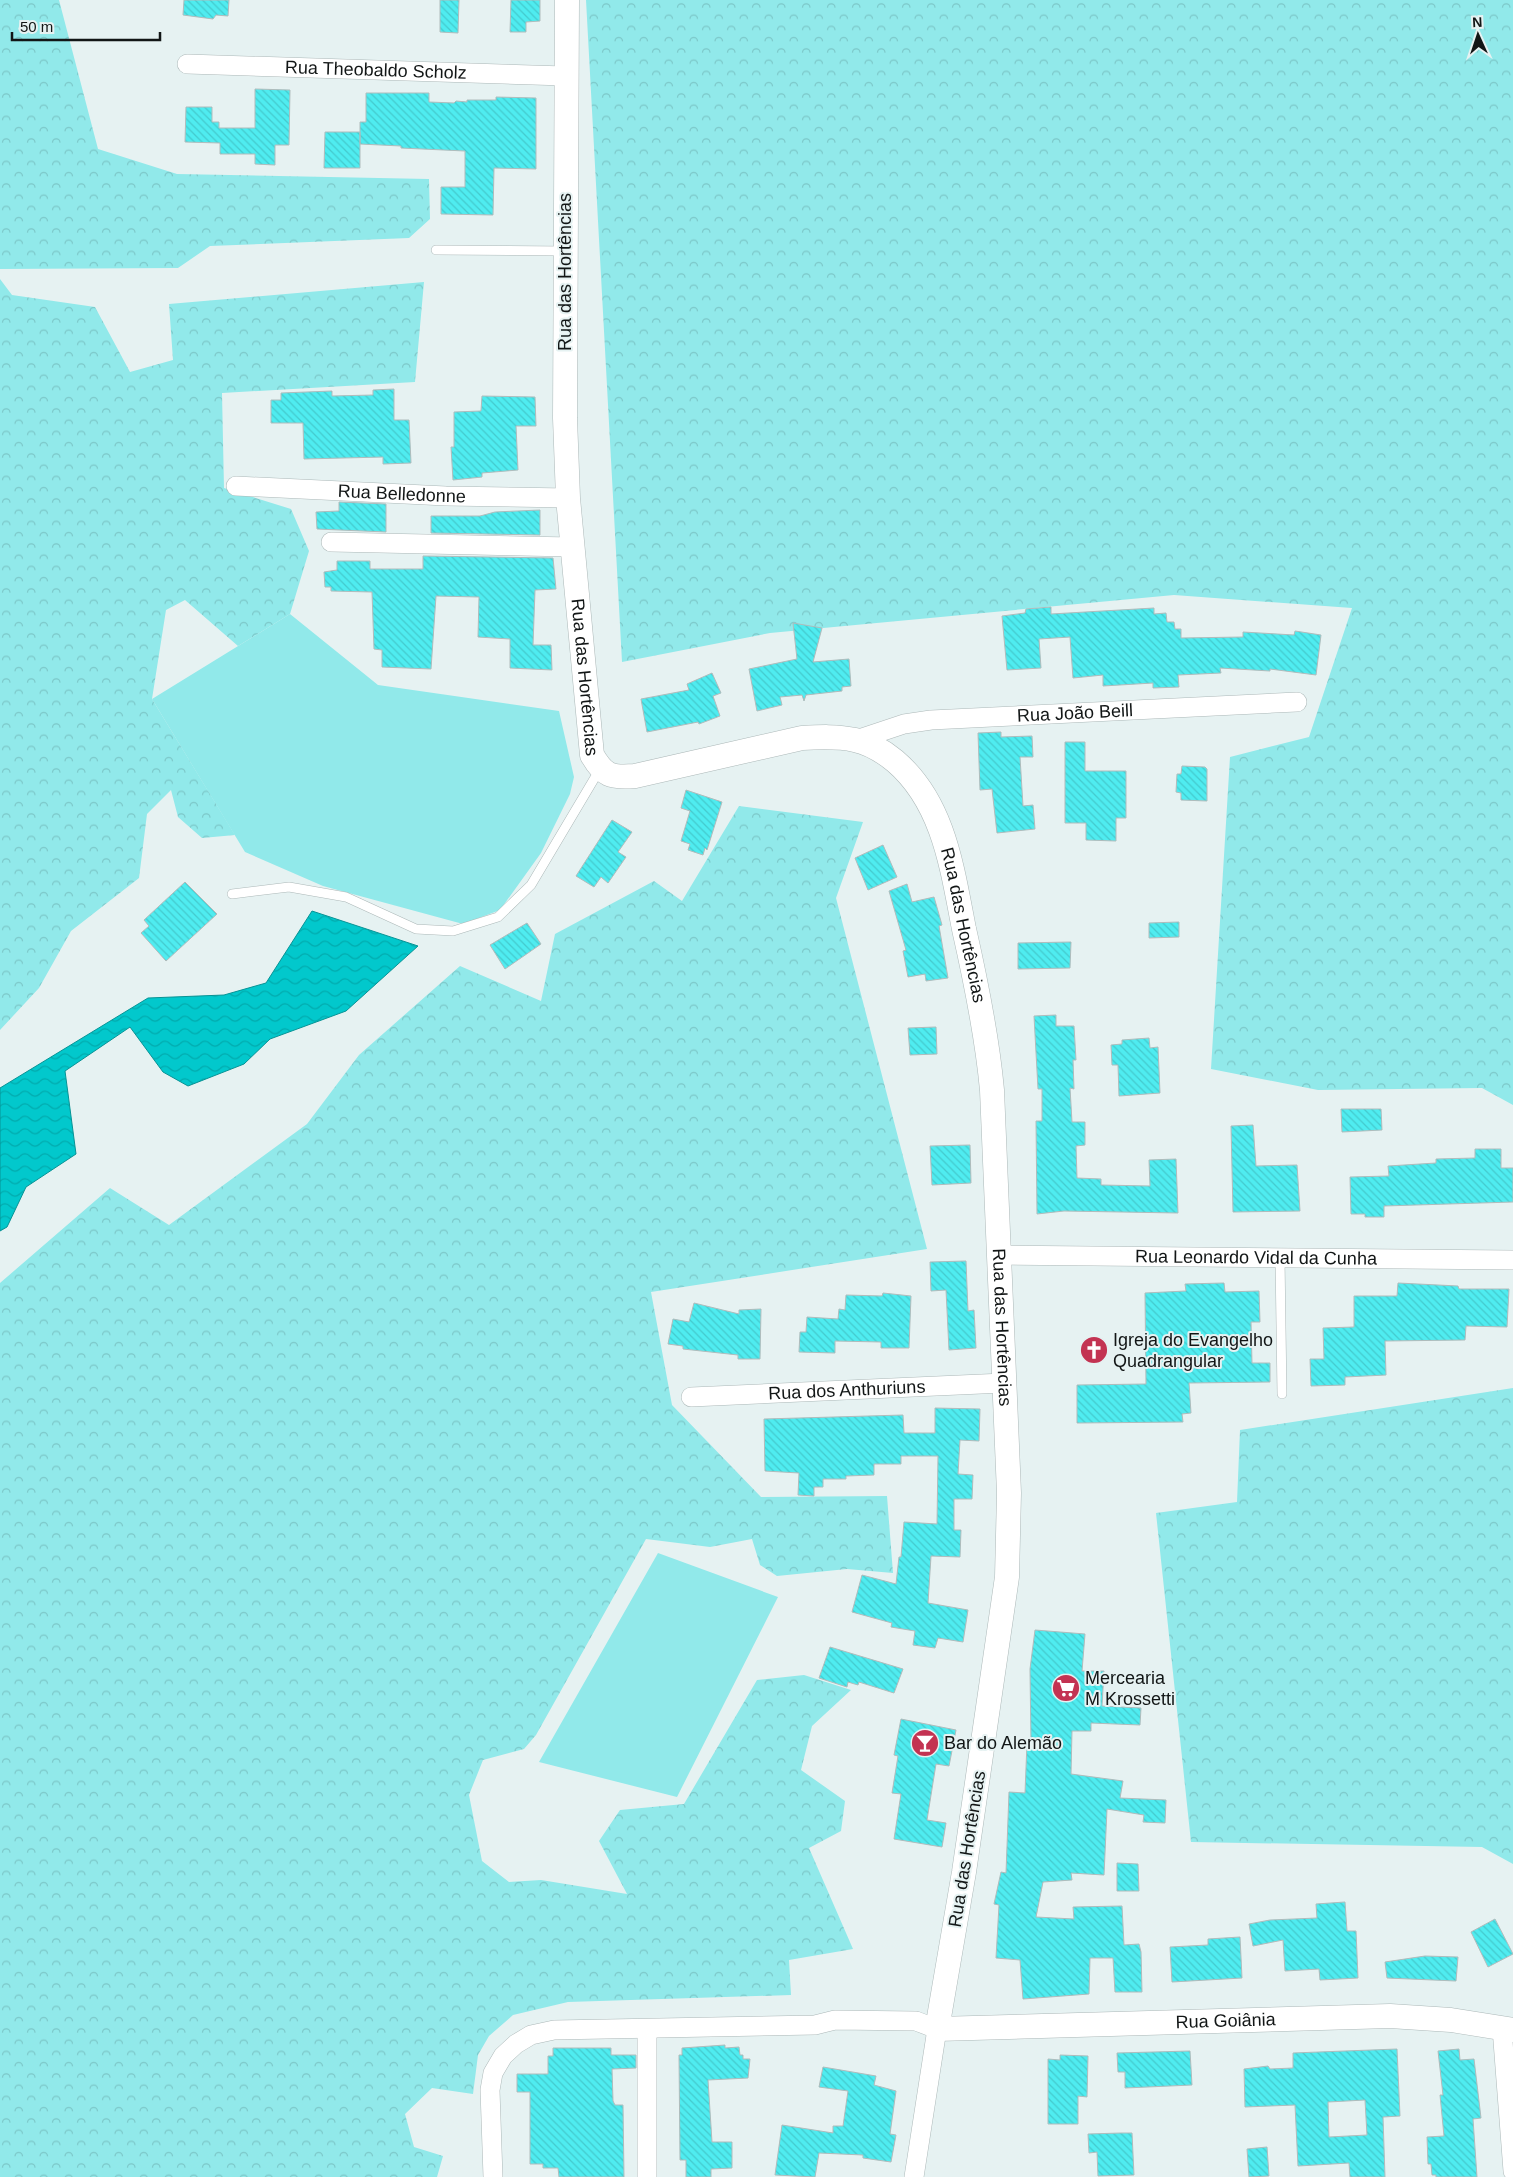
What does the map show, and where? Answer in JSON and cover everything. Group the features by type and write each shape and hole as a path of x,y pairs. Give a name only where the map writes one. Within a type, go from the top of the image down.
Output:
{"street":[{"name":"Rua das Hortências","path":"567,0 565,76 565,418 568,498 592,755 600,769 616,778 635,776 802,738 829,737 856,740 885,753 909,773 928,800 941,826 951,862 987,1040 992,1090 1009,1541 1004,1612 914,2177"},
{"name":"Rua Theobaldo Scholz","path":"187,64 565,76"},
{"name":"Rua Belledonne","path":"236,486 446,496 568,498"},
{"path":"331,542 572,546"},
{"name":"Rua João Beill","path":"856,740 904,724 931,720 1297,702"},
{"name":"Rua Leonardo Vidal da Cunha","path":"998,1255 1512,1260"},
{"name":"Rua dos Anthuriuns","path":"691,1397 1004,1383"},
{"name":"Rua Goiânia","path":"493,2177 490,2090 493,2073 503,2056 531,2034 554,2030 815,2025 834,2020 916,2021 937,2029 1390,2016 1422,2017 1507,2029"},
{"path":"647,2029 648,2177"},
{"path":"1507,2029 1513,2171"}],"lane":[{"path":"436,250 565,251"},
{"path":"232,894 288,887 346,897 416,929 453,931 498,917 531,885 600,769"},
{"path":"1280,1258 1282,1394"}],"green space":[{"path":"0,0 59,0 98,149 177,174 429,179 430,219 409,238 210,246 178,268 0,269"},
{"path":"586,0 1513,0 1513,1105 1482,1088 1318,1090 1211,1069 1230,757 1309,737 1352,608 1174,595 770,633 622,662"},
{"path":"0,279 12,295 95,307 130,372 173,360 169,304 424,282 415,382 222,393 224,488 291,509 309,551 290,614 238,646 185,600 166,610 152,699 235,835 202,838 178,817 171,790 147,814 139,878 71,931 39,988 0,1030"},
{"path":"290,614 378,685 559,711 574,777 570,794 541,853 500,910 463,924 323,886 245,852 152,699"},
{"path":"739,806 863,822 836,898 927,1249 651,1292 672,1405 761,1497 887,1496 893,1573 847,1569 777,1576 760,1565 752,1539 710,1547 646,1539 536,1735 524,1749 483,1760 469,1795 482,1861 509,1882 541,1880 627,1894 599,1841 620,1810 684,1804 757,1680 804,1675 851,1690 812,1726 801,1770 845,1801 841,1831 809,1848 853,1949 789,1960 791,1995 568,2002 513,2015 489,2036 478,2055 473,2094 432,2088 405,2114 414,2147 443,2156 437,2177 0,2177 0,1283 110,1188 169,1225 307,1124 359,1055 460,966 541,1001 555,934 654,881 682,901"},
{"path":"1513,1388 1513,1864 1482,1847 1191,1842 1156,1513 1237,1502 1240,1430"},
{"path":"658,1553 778,1597 677,1797 539,1762"}],"water":[{"path":"312,911 418,946 346,1011 270,1039 244,1064 188,1086 163,1072 130,1027 65,1071 76,1154 26,1187 7,1227 0,1231 0,1088 148,998 224,995 266,983"}],"building":[{"path":"184,0 229,0 228,16 216,15 213,19 183,15"},
{"path":"440,0 459,0 458,33 440,32"},
{"path":"511,0 540,0 540,21 526,22 526,32 510,32"},
{"path":"255,89 290,90 289,145 275,145 275,165 255,164 255,154 220,154 220,143 185,142 186,107 212,107 212,122 219,122 219,128 255,128"},
{"path":"366,93 429,93 429,102 454,103 456,101 467,102 467,100 496,100 496,97 536,98 536,169 494,168 493,215 441,214 441,187 465,187 465,151 360,144 360,122 366,122"},
{"path":"325,132 360,132 360,168 324,168"},
{"path":"394,389 394,420 409,420 411,463 383,464 383,457 304,459 303,423 271,423 271,400 281,400 281,393 332,391 332,396 373,395 373,390"},
{"path":"482,396 535,397 536,426 516,426 518,470 482,473 482,477 453,480 451,447 454,447 454,412 481,411"},
{"path":"339,502 386,504 386,532 317,529 316,512 339,511"},
{"path":"540,510 540,535 431,533 431,516 480,516 495,512"},
{"path":"423,556 553,558 556,589 535,590 533,645 551,645 552,670 510,668 510,639 478,637 479,597 436,596 431,669 382,667 382,650 374,649 372,592 331,591 331,587 325,587 324,572 337,570 337,561 370,561 370,569 423,569"},
{"path":"1051,607 1051,614 1154,608 1154,614 1166,613 1167,622 1174,622 1175,629 1181,629 1181,638 1243,637 1243,632 1294,635 1295,631 1321,635 1316,675 1270,669 1270,671 1220,668 1221,673 1178,675 1179,687 1153,688 1153,683 1103,686 1103,675 1073,678 1070,637 1039,639 1041,668 1007,670 1002,616 1025,613 1026,609"},
{"path":"793,623 822,628 813,662 849,659 851,686 842,687 842,691 806,695 804,701 802,695 780,697 782,705 757,711 749,669 797,659"},
{"path":"712,673 721,693 713,696 720,716 699,724 698,722 647,732 641,699 689,690 687,684"},
{"path":"1001,732 1001,737 1032,736 1033,757 1020,757 1023,806 1033,805 1035,829 997,833 992,789 980,790 978,733"},
{"path":"1065,742 1085,742 1085,771 1126,771 1126,818 1116,818 1116,841 1086,840 1086,823 1065,823"},
{"path":"1182,766 1205,767 1207,769 1207,801 1181,800 1181,793 1176,792 1177,774 1181,774"},
{"path":"686,790 722,802 707,850 705,848 703,855 688,850 690,844 681,841 690,811 681,808"},
{"path":"612,820 632,832 618,852 626,857 608,883 601,877 594,887 576,876"},
{"path":"883,845 897,877 868,890 855,858"},
{"path":"185,882 217,914 166,961 141,933 149,926 144,920"},
{"path":"907,884 912,902 934,897 942,925 939,926 948,978 926,981 925,974 908,977 903,951 906,950 889,891"},
{"path":"1179,922 1179,937 1149,938 1149,923"},
{"path":"527,923 541,944 505,969 490,945"},
{"path":"1071,942 1070,968 1018,969 1018,943"},
{"path":"1056,1015 1056,1026 1074,1026 1076,1060 1073,1060 1074,1089 1070,1088 1072,1122 1085,1122 1085,1145 1076,1146 1077,1178 1101,1179 1101,1185 1150,1186 1149,1160 1176,1159 1178,1213 1064,1211 1037,1214 1036,1121 1042,1121 1042,1089 1038,1089 1034,1016"},
{"path":"936,1027 937,1054 910,1055 908,1028"},
{"path":"1149,1038 1150,1048 1158,1047 1160,1093 1119,1096 1118,1065 1112,1065 1111,1045 1122,1044 1122,1040"},
{"path":"1341,1109 1381,1109 1382,1130 1342,1132"},
{"path":"1253,1125 1256,1166 1297,1165 1300,1211 1233,1212 1231,1126"},
{"path":"970,1145 971,1183 932,1185 930,1146"},
{"path":"1475,1149 1501,1149 1501,1168 1513,1168 1513,1202 1384,1206 1384,1217 1365,1217 1365,1214 1351,1214 1350,1177 1389,1176 1388,1166 1436,1163 1436,1159 1475,1158"},
{"path":"966,1261 968,1311 974,1310 976,1348 949,1350 946,1290 931,1291 930,1262"},
{"path":"1224,1283 1225,1292 1259,1291 1260,1322 1251,1322 1252,1363 1270,1363 1270,1382 1189,1383 1191,1413 1182,1414 1183,1422 1077,1423 1077,1385 1146,1384 1145,1293 1186,1291 1185,1284"},
{"path":"1398,1283 1458,1286 1459,1289 1509,1289 1507,1327 1466,1326 1465,1340 1385,1341 1386,1375 1345,1377 1345,1385 1311,1386 1310,1359 1324,1359 1323,1328 1354,1327 1354,1296 1397,1296"},
{"path":"883,1293 911,1296 909,1348 881,1348 881,1342 835,1341 835,1353 799,1352 800,1332 806,1332 807,1317 838,1319 839,1309 845,1310 846,1295 882,1296"},
{"path":"694,1303 739,1314 739,1310 761,1309 760,1359 738,1359 738,1355 683,1349 683,1346 668,1344 673,1319 689,1322"},
{"path":"935,1408 980,1409 979,1441 960,1440 958,1474 973,1475 972,1499 954,1499 954,1530 961,1530 960,1557 931,1556 928,1603 968,1610 963,1642 938,1638 935,1648 913,1645 915,1631 891,1627 892,1623 852,1612 862,1575 896,1584 899,1557 901,1557 904,1522 937,1524 938,1456 901,1456 901,1464 874,1464 874,1475 846,1476 846,1479 823,1479 823,1487 814,1487 814,1496 798,1495 799,1473 765,1471 764,1419 903,1415 904,1433 935,1433"},
{"path":"1035,1630 1085,1634 1082,1671 1104,1671 1102,1706 1141,1708 1140,1725 1091,1723 1091,1731 1072,1731 1071,1774 1123,1781 1120,1798 1166,1800 1165,1823 1143,1822 1144,1815 1107,1809 1104,1875 1071,1873 1072,1880 1043,1882 1036,1917 1074,1919 1073,1907 1122,1906 1124,1945 1139,1944 1141,1952 1142,1992 1115,1992 1113,1958 1090,1958 1089,1994 1023,1999 1020,1960 996,1958 999,1905 994,1904 1001,1872 1006,1873 1009,1792 1025,1793 1027,1743 1031,1743 1030,1669"},
{"path":"830,1647 903,1669 894,1693 859,1682 858,1685 848,1682 847,1687 819,1678"},
{"path":"901,1719 956,1730 949,1766 936,1764 927,1820 946,1823 942,1847 894,1839 901,1794 892,1793 898,1756 894,1755"},
{"path":"1117,1863 1138,1864 1139,1891 1117,1891"},
{"path":"1345,1902 1347,1931 1356,1931 1358,1978 1320,1980 1319,1969 1285,1971 1283,1940 1253,1946 1249,1924 1270,1920 1317,1918 1316,1904"},
{"path":"1495,1919 1513,1954 1488,1967 1471,1932"},
{"path":"1240,1937 1242,1978 1172,1982 1170,1947 1208,1945 1208,1939"},
{"path":"1425,1956 1458,1957 1456,1981 1387,1978 1385,1962"},
{"path":"725,2045 725,2048 739,2047 740,2055 743,2055 743,2059 750,2059 748,2078 708,2080 712,2142 732,2142 732,2168 711,2169 711,2177 686,2177 686,2160 680,2160 679,2055 682,2055 682,2048"},
{"path":"553,2048 611,2048 611,2055 636,2055 636,2068 612,2069 613,2101 615,2105 623,2105 624,2177 559,2177 558,2168 543,2168 543,2164 530,2164 530,2092 517,2092 517,2074 548,2074 548,2056 553,2056"},
{"path":"1397,2049 1400,2116 1383,2117 1385,2177 1350,2177 1349,2163 1298,2166 1295,2105 1245,2107 1244,2069 1268,2066 1270,2069 1293,2068 1293,2053","holes":["1365,2100 1367,2135 1329,2137 1328,2102"]},
{"path":"1459,2049 1460,2060 1474,2059 1481,2118 1473,2119 1477,2177 1436,2177 1436,2175 1432,2175 1431,2164 1428,2164 1427,2137 1444,2136 1440,2095 1443,2095 1438,2051"},
{"path":"1190,2051 1192,2085 1125,2088 1125,2072 1118,2072 1117,2053"},
{"path":"1060,2055 1088,2056 1087,2097 1078,2096 1078,2124 1048,2124 1048,2059 1060,2060"},
{"path":"823,2067 876,2076 874,2085 896,2091 890,2134 896,2135 891,2162 863,2158 863,2155 819,2153 815,2177 775,2175 782,2125 833,2133 833,2126 843,2126 848,2091 819,2087"},
{"path":"1132,2133 1134,2175 1098,2176 1097,2152 1089,2153 1088,2134"},
{"path":"1267,2147 1269,2176 1249,2177 1247,2149"}],"place":[{"name":"Igreja do Evangelho Quadrangular","path":"1094,1350"},
{"name":"Mercearia M Krossetti","path":"1066,1688"},
{"name":"Bar do Alemão","path":"925,1743"}]}
